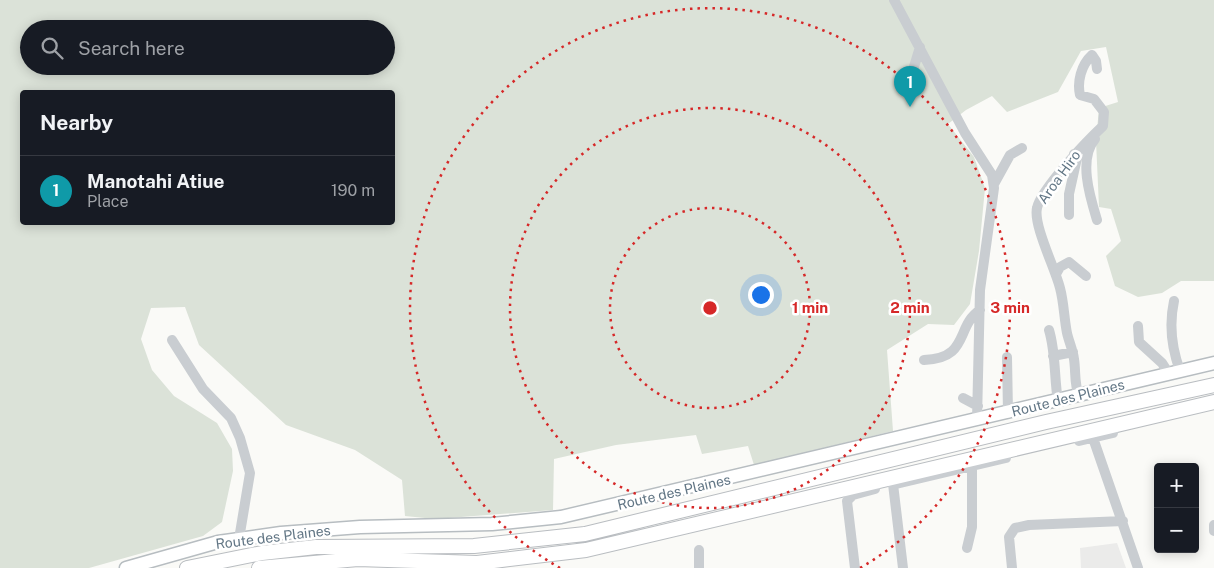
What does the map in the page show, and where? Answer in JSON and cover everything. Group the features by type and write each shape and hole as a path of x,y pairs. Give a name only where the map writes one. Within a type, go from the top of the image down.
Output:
{"highway":[{"name":"Route des Plaines","path":"187,568 262,553 316,547 474,546 585,534 1046,422 1214,385"},
{"name":"Route des Plaines","path":"258,568 358,560 478,563 586,550 1214,402"}],"main road":[{"name":"Route des Plaines","path":"126,568 199,547 239,539 320,530 492,524 561,518 1214,363"}],"street":[{"path":"894,0 965,133 992,175 994,184 980,310 977,420"},
{"path":"913,70 920,47"},
{"path":"1097,69 1092,55 1083,69 1077,84 1080,95 1094,99 1104,112 1108,123 1088,147 1088,186 1097,220"},
{"name":"Aroa Hiro","path":"1080,396 1076,385 1073,352 1067,334 1056,274 1039,232 1036,211 1039,201 1074,154 1103,126 1104,112"},
{"path":"994,184 1010,155 1022,148"},
{"path":"1069,215 1068,194 1077,158 1074,154"},
{"path":"1056,274 1060,267 1069,262 1086,276"},
{"path":"1174,301 1172,321 1175,372"},
{"path":"924,360 944,356 956,349 972,316 980,310"},
{"path":"1138,326 1139,342 1175,372"},
{"path":"1049,330 1053,344 1058,401"},
{"path":"172,340 203,389 231,418 240,438 250,473 239,539"},
{"path":"1053,356 1073,352"},
{"path":"1007,357 1008,413"},
{"path":"963,398 978,406"},
{"path":"855,568 847,506 849,498 860,492 1214,409"},
{"path":"1094,438 1138,568"},
{"path":"967,548 972,527 972,466"},
{"path":"893,484 903,568"},
{"path":"1012,568 1009,536 1014,528 1029,524 1123,521"},
{"path":"1214,525 1214,531"},
{"path":"698,550 699,568"}],"shaded area":[{"path":"0,0 1214,0 1214,281 1181,281 1162,293 1138,297 1115,286 1106,256 1121,241 1111,209 1099,207 1096,141 1099,108 1118,102 1106,47 1081,51 1058,92 1007,112 992,96 966,110 948,124 974,157 985,188 979,251 970,304 954,325 928,324 887,350 893,431 754,465 748,446 702,454 696,435 616,445 554,459 553,510 435,519 405,516 402,480 355,450 286,425 199,345 185,307 151,308 141,339 152,370 174,396 217,423 232,449 233,471 222,522 203,536 89,568 0,568"},
{"path":"1117,543 1126,568 1081,568 1080,548"}],"place":[{"name":"Manotahi Atiue","path":"910,107"}]}
